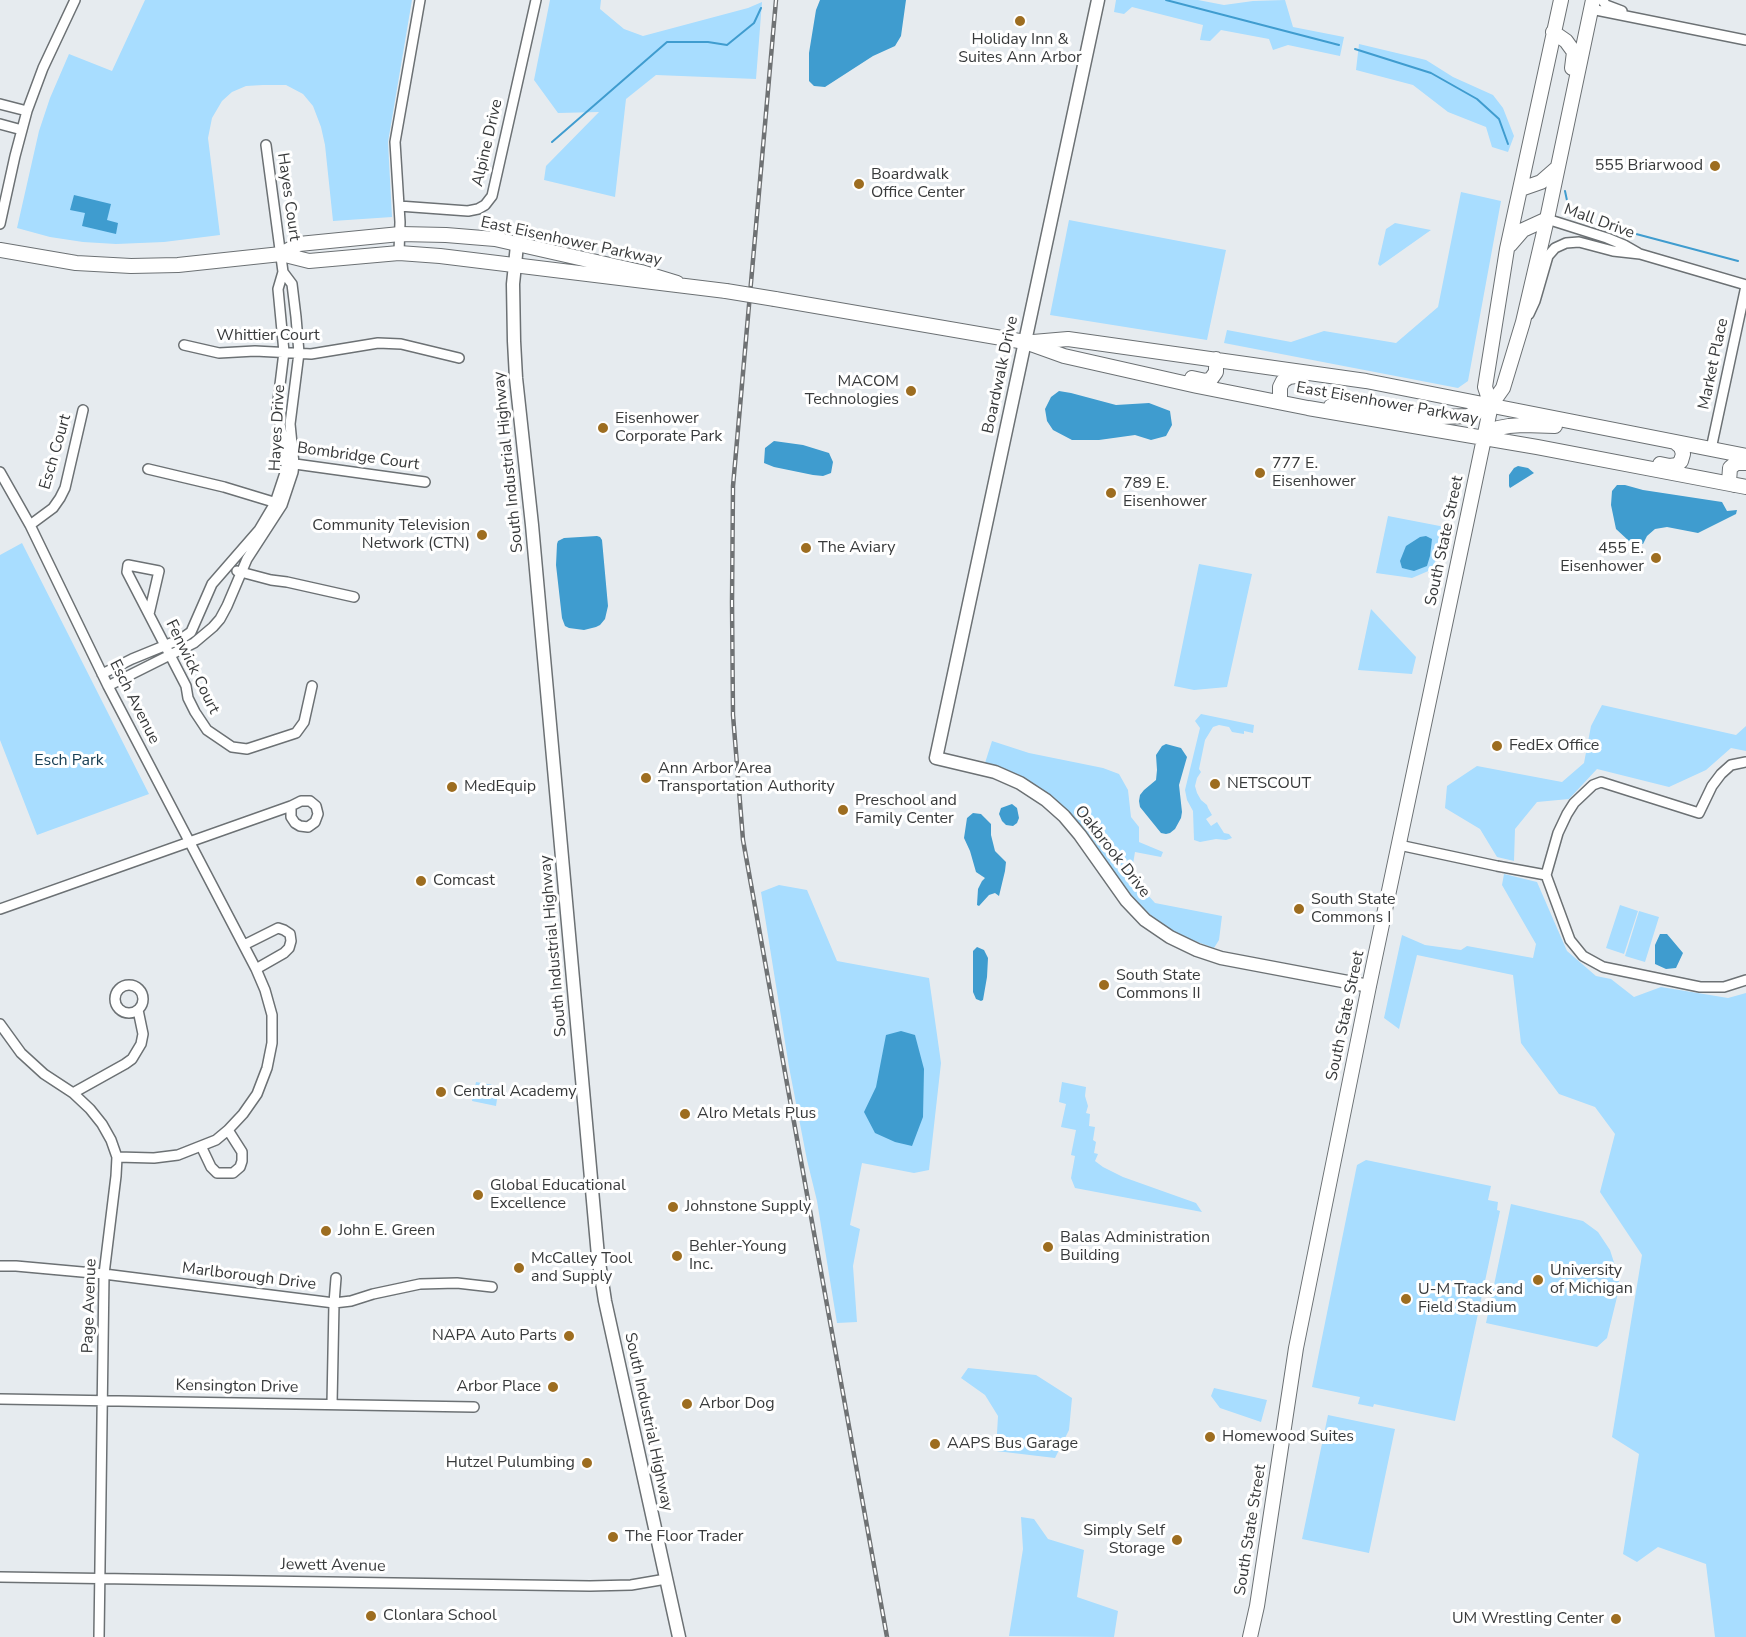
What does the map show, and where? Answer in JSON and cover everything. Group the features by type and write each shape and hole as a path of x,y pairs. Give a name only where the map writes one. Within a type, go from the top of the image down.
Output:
{"main road":[{"name":"South State Street","path":"1491,405 1485,387 1507,249 1561,0"},
{"path":"1580,0 1592,5"},
{"name":"South State Street","path":"1250,1637 1257,1605 1296,1348 1484,437 1491,405 1503,388 1523,322 1592,5"},
{"path":"1553,32 1566,41 1574,52 1567,99 1566,130"},
{"path":"1521,189 1541,182 1557,168"},
{"path":"1507,249 1523,230 1547,219"},
{"name":"East Eisenhower Parkway","path":"281,254 299,244 400,234 446,235 495,239 642,272 677,284"},
{"name":"East Eisenhower Parkway","path":"0,250 76,263 131,266 194,264 281,254 309,261 399,253 515,264 677,284 1025,342 1064,356 1308,408 1484,437 1740,486"},
{"name":"East Eisenhower Parkway","path":"1025,342 1068,339 1366,381 1746,456"},
{"path":"1143,374 1160,371 1206,381 1211,379 1216,372 1216,359"},
{"path":"1280,402 1280,387 1283,381 1289,376 1301,375 1413,395 1451,397"},
{"path":"1308,408 1348,405 1441,417 1468,416 1491,405"},
{"path":"1484,437 1498,428 1541,424 1624,439 1655,438"},
{"path":"1537,447 1562,445 1670,466 1677,465 1683,454 1681,447 1675,442"},
{"path":"1740,486 1729,482 1730,468 1738,462 1746,464"}],"street":[{"path":"0,224 27,111 43,68 75,0"},
{"path":"399,253 395,142 420,0"},
{"name":"Alpine Drive","path":"399,206 468,211 478,209 492,196 536,0"},
{"name":"Boardwalk Drive","path":"936,758 1098,0"},
{"path":"1602,0 1606,5 1644,20"},
{"path":"1592,5 1644,20 1746,40"},
{"path":"0,104 27,111"},
{"path":"0,124 22,130"},
{"name":"Hayes Court","path":"266,145 281,254"},
{"name":"Mall Drive","path":"1547,219 1607,238 1640,254"},
{"name":"Mall Drive","path":"1523,322 1536,301 1548,256 1560,245 1579,242 1613,251 1640,254 1746,285"},
{"name":"South Industrial Highway","path":"517,245 514,341 516,378 532,525 598,1256 605,1301 679,1637"},
{"name":"Hayes Drive","path":"108,686 194,643 220,618 240,572 293,472 277,409 284,352 278,289 283,272 281,254"},
{"name":"Hayes Drive","path":"283,272 292,284 299,353 290,424 290,463"},
{"name":"Market Place","path":"1711,449 1746,285"},
{"name":"Whittier Court","path":"184,345 219,353 255,351 311,354 378,344 401,344 459,358"},
{"name":"Esch Court","path":"30,525 47,512 60,498 65,488 83,410"},
{"name":"Bombridge Court","path":"290,463 425,482"},
{"path":"148,469 225,487 278,504"},
{"name":"Esch Avenue","path":"0,472 30,525 108,686 244,945 265,990 272,1015 272,1043 267,1068 257,1094 228,1131 216,1140 178,1155 154,1158 117,1157"},
{"name":"Hayes Drive","path":"102,674 181,639 190,632 212,584 259,530 278,504"},
{"name":"Fenwick Court","path":"149,614 159,571 128,565 127,572 149,614 166,645 171,655 195,712 207,730 232,747 248,749 296,733 304,722 312,686"},
{"path":"227,567 271,580 354,597"},
{"name":"Oakbrook Drive","path":"936,758 995,772 1020,783 1046,800 1080,835 1126,900 1145,920 1170,937 1221,958 1369,986"},
{"path":"1746,762 1731,765 1721,774 1712,786 1699,813 1601,782 1593,785 1574,803 1557,833 1546,875 1570,940 1583,956 1603,967 1700,987 1724,987 1746,980"},
{"path":"0,909 291,806"},
{"path":"1399,845 1546,875"},
{"path":"244,945 278,928 290,934 289,948 256,969"},
{"path":"73,1093 132,1059 141,1044 143,1034 138,1010"},
{"name":"Page Avenue","path":"0,1024 21,1053 44,1074 73,1093 90,1109 102,1124 117,1157 104,1274 99,1637"},
{"path":"201,1146 211,1167 218,1173 233,1173 240,1167 242,1152 228,1131"},
{"name":"Marlborough Drive","path":"0,1266 104,1274 334,1303 420,1284 457,1283 492,1287"},
{"path":"332,1404 336,1278"},
{"name":"Kensington Drive","path":"0,1399 474,1407"},
{"name":"Jewett Avenue","path":"0,1577 590,1586 631,1585 666,1579"}],"green space":[{"path":"145,0 412,0 388,142 392,217 333,221 325,145 313,106 303,94 286,85 263,85 246,86 232,92 222,101 212,118 208,138 220,235 164,242 116,244 50,237 17,228 39,131 69,54 112,71"},
{"path":"550,0 601,0 600,9 624,29 643,36 748,8 762,2 756,79 656,75 626,99 615,197 544,180 546,166 599,112 558,113 534,80"},
{"path":"1116,0 1198,0 1224,5 1285,0 1293,27 1344,37 1340,56 1288,45 1273,50 1269,39 1221,30 1210,41 1200,40 1203,25 1132,7 1124,14 1114,12"},
{"path":"1359,44 1426,60 1453,77 1493,95 1503,108 1514,136 1508,152 1492,147 1486,127 1448,112 1413,85 1356,70"},
{"path":"1461,192 1501,201 1468,381 1458,388 1224,343 1227,330 1291,342 1324,331 1396,343 1438,307"},
{"path":"1069,220 1226,250 1207,340 1050,315"},
{"path":"1395,223 1431,230 1380,266 1378,264 1386,229"},
{"path":"1388,516 1445,527 1433,569 1412,578 1376,573"},
{"name":"Esch Park","path":"22,543 149,794 37,835 0,740 0,555"},
{"path":"1199,564 1252,574 1227,687 1194,690 1174,686"},
{"path":"1371,609 1416,657 1412,674 1358,670"},
{"path":"1602,705 1736,735 1746,726 1746,751 1731,748 1706,770 1669,787 1597,769 1569,799 1537,802 1515,829 1514,861 1497,857 1480,829 1445,808 1447,786 1477,766 1562,782 1584,763 1591,726"},
{"path":"1201,714 1254,725 1253,733 1244,731 1244,734 1232,732 1229,727 1219,725 1213,727 1205,740 1199,769 1201,772 1195,786 1201,800 1207,805 1212,815 1206,819 1211,826 1217,822 1224,833 1229,834 1232,838 1226,840 1200,842 1194,840 1193,811 1185,790 1200,728 1195,721"},
{"path":"992,741 1029,753 1103,768 1119,774 1128,790 1131,817 1139,827 1139,842 1163,852 1161,857 1135,852 1131,876 1155,903 1222,916 1219,940 1214,948 1181,936 1156,920 1121,883 1085,829 1062,805 1039,787 1005,769 985,763"},
{"path":"1504,874 1537,882 1567,951 1596,976 1611,979 1634,997 1661,987 1728,998 1746,993 1746,1637 1715,1637 1706,1564 1658,1547 1637,1562 1623,1554 1639,1454 1612,1437 1642,1255 1600,1192 1615,1134 1595,1107 1559,1094 1521,1043 1513,975 1417,955 1399,1029 1384,1018 1402,935 1425,945 1461,950 1467,946 1533,958 1536,944 1502,885"},
{"path":"779,885 807,890 837,961 929,978 941,1063 929,1170 914,1173 862,1163 850,1225 860,1229 853,1266 857,1322 837,1323 817,1201 789,1067 761,892"},
{"path":"1620,905 1638,911 1624,954 1606,948"},
{"path":"1639,911 1659,917 1645,962 1625,956"},
{"path":"476,1082 499,1086 496,1106 472,1101"},
{"path":"1062,1082 1086,1087 1085,1096 1088,1106 1086,1113 1090,1114 1089,1126 1095,1127 1094,1153 1098,1154 1095,1161 1123,1177 1196,1203 1202,1212 1075,1188 1071,1178 1075,1156 1071,1155 1076,1130 1061,1127 1066,1104 1059,1102"},
{"name":"U-M Track and Field Stadium","path":"1366,1160 1491,1186 1488,1200 1498,1202 1497,1210 1500,1211 1455,1421 1374,1404 1373,1407 1358,1404 1360,1397 1312,1387 1357,1165"},
{"name":"U-M Track and Field Stadium","path":"1511,1204 1583,1221 1598,1232 1610,1250 1619,1278 1619,1289 1607,1338 1597,1347 1486,1323"},
{"path":"968,1368 1036,1375 1072,1398 1069,1430 1055,1458 996,1451 998,1416 985,1395 961,1378"},
{"path":"1214,1388 1267,1400 1261,1422 1220,1408 1211,1396"},
{"path":"1328,1415 1395,1429 1369,1553 1302,1539"},
{"path":"1021,1517 1034,1519 1048,1539 1084,1550 1077,1597 1118,1611 1114,1637 1009,1636 1023,1549"}],"shaded area":[{"path":"820,0 906,0 901,36 895,46 873,56 825,87 814,86 809,81 809,53 816,10"},
{"path":"74,195 111,204 107,220 118,223 116,234 82,226 85,213 70,210"},
{"path":"1059,391 1116,405 1149,403 1170,411 1172,425 1166,436 1151,440 1135,435 1099,440 1072,440 1053,430 1047,421 1045,409 1051,397"},
{"path":"774,441 803,445 829,453 833,462 831,473 823,476 813,475 764,463 765,448"},
{"path":"1518,466 1528,468 1534,473 1510,488 1509,475"},
{"path":"1617,485 1722,502 1727,511 1737,510 1736,514 1698,533 1667,527 1655,529 1647,536 1643,544 1629,541 1616,529 1611,505 1612,491"},
{"path":"597,536 602,540 608,606 605,619 600,625 584,630 569,628 565,626 562,618 556,565 557,544 564,538"},
{"path":"1426,536 1432,539 1427,566 1414,571 1402,568 1400,561 1406,546"},
{"path":"1166,744 1181,748 1187,757 1179,785 1181,818 1175,829 1166,834 1161,833 1140,807 1139,801 1144,790 1156,780 1156,755"},
{"path":"1012,804 1017,808 1019,818 1013,826 1006,825 999,814 1001,808"},
{"path":"973,813 981,814 991,824 995,851 1006,862 999,896 995,893 989,895 979,906 977,905 978,889 985,878 976,872 964,838 967,818"},
{"path":"1660,934 1667,934 1683,953 1676,968 1666,969 1655,964 1655,945"},
{"path":"977,947 984,950 988,958 987,977 981,1001 976,999 973,992 973,951"},
{"path":"901,1031 915,1035 924,1069 923,1117 912,1146 895,1142 875,1133 864,1112 876,1087 886,1035"}],"waterway":[{"path":"1166,0 1339,45"},
{"path":"552,142 667,42 708,42 727,45 754,23 761,8"},
{"path":"1355,49 1431,73 1477,99 1499,119 1508,144"},
{"path":"1565,191 1569,210 1578,217 1738,261"}],"railway":[{"path":"776,0 733,486 733,715 743,840 887,1637"}],"place":[{"name":"Holiday Inn & Suites Ann Arbor","path":"1020,21"},
{"name":"555 Briarwood","path":"1715,166"},
{"name":"Boardwalk Office Center","path":"859,184"},
{"name":"MACOM Technologies","path":"911,391"},
{"name":"Eisenhower Corporate Park","path":"603,428"},
{"name":"777 E. Eisenhower","path":"1260,473"},
{"name":"789 E. Eisenhower","path":"1111,493"},
{"name":"Community Television Network (CTN)","path":"482,535"},
{"name":"The Aviary","path":"806,548"},
{"name":"455 E. Eisenhower","path":"1656,558"},
{"name":"FedEx Office","path":"1497,746"},
{"name":"Ann Arbor Area Transportation Authority","path":"646,778"},
{"name":"NETSCOUT","path":"1215,784"},
{"name":"MedEquip","path":"452,787"},
{"name":"Preschool and Family Center","path":"843,810"},
{"name":"Comcast","path":"421,881"},
{"name":"South State Commons I","path":"1299,909"},
{"name":"South State Commons II","path":"1104,985"},
{"name":"Central Academy","path":"441,1092"},
{"name":"Alro Metals Plus","path":"685,1114"},
{"name":"Global Educational Excellence","path":"478,1195"},
{"name":"Johnstone Supply","path":"673,1207"},
{"name":"John E. Green","path":"326,1231"},
{"name":"Balas Administration Building","path":"1048,1247"},
{"name":"Behler-Young Inc.","path":"677,1256"},
{"name":"McCalley Tool and Supply","path":"519,1268"},
{"name":"University of Michigan","path":"1538,1280"},
{"name":"U-M Track and Field Stadium","path":"1406,1299"},
{"name":"NAPA Auto Parts","path":"569,1336"},
{"name":"Arbor Place","path":"553,1387"},
{"name":"Arbor Dog","path":"687,1404"},
{"name":"Homewood Suites","path":"1210,1437"},
{"name":"AAPS Bus Garage","path":"935,1444"},
{"name":"Hutzel Pulumbing","path":"587,1463"},
{"name":"The Floor Trader","path":"613,1537"},
{"name":"Simply Self Storage","path":"1177,1540"},
{"name":"Clonlara School","path":"371,1616"},
{"name":"UM Wrestling Center","path":"1616,1619"}]}
